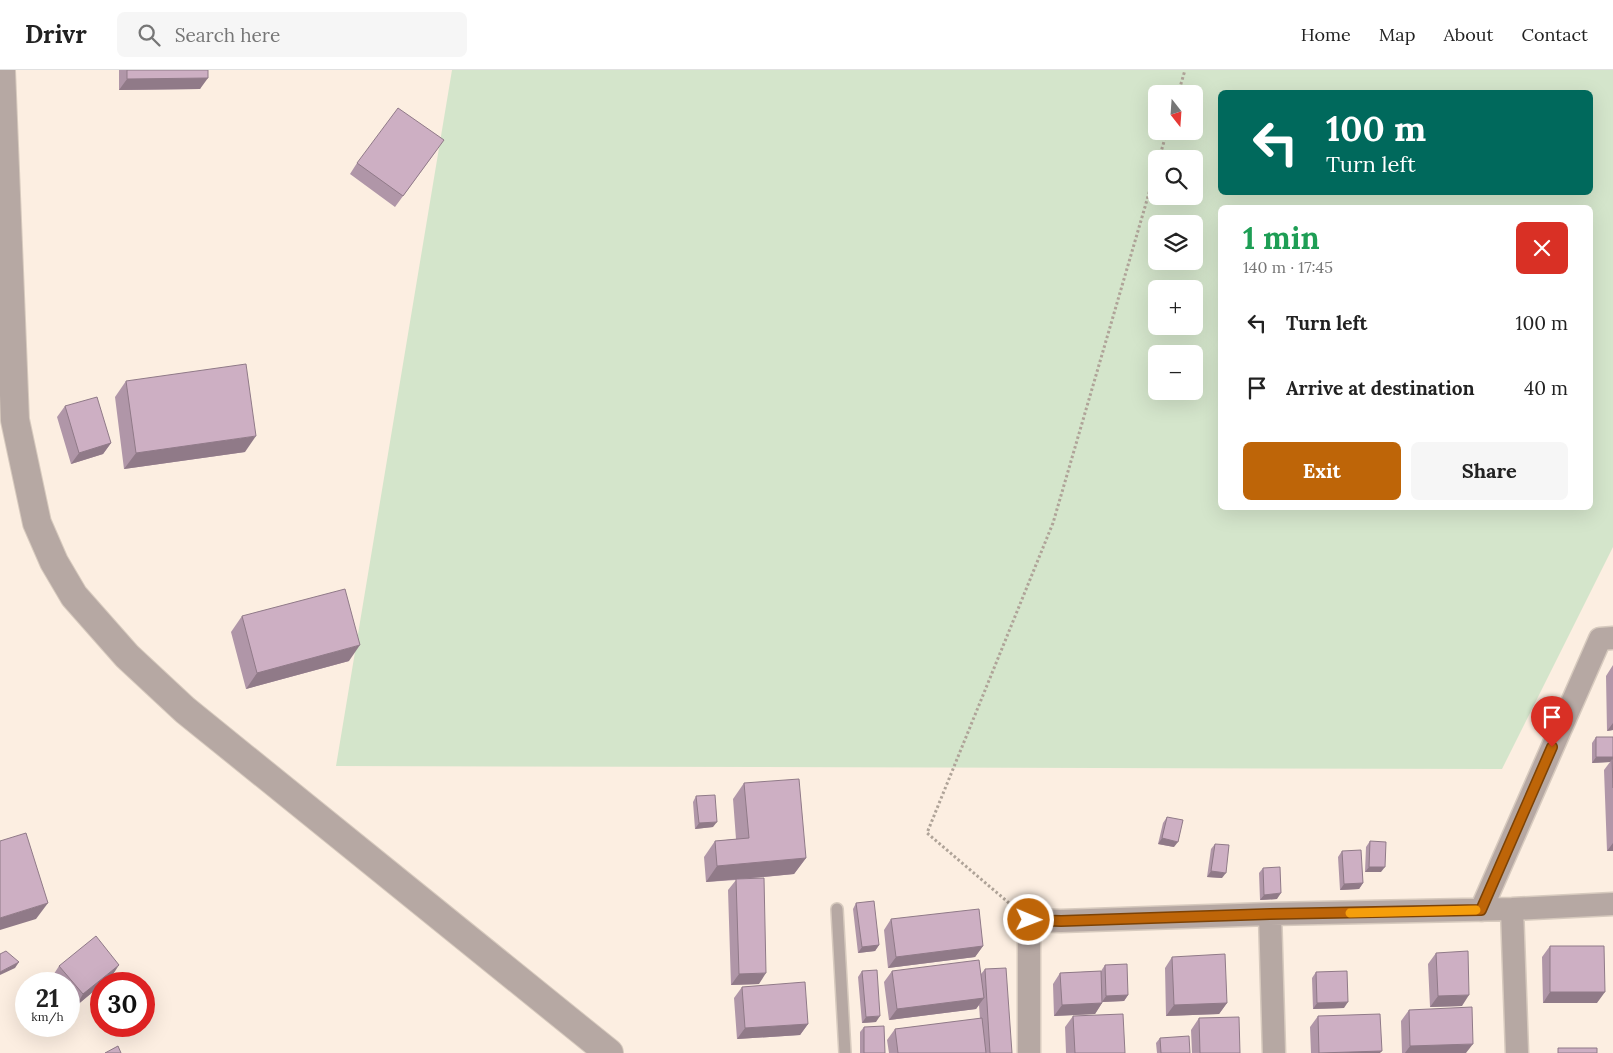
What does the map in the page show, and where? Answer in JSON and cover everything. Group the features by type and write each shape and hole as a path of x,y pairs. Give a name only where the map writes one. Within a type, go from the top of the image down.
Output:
{"street":[{"path":"1,70 15,420 37,523 54,562 74,596 127,656 185,710 609,1053"},
{"path":"1481,910 1600,638 1613,638"},
{"path":"1029,1053 1029,920 1061,921 1270,914 1512,910 1613,904"},
{"path":"1512,910 1516,1053"},
{"path":"1270,914 1274,1053"}],"lane":[{"path":"837,908 845,1053"}],"path":[{"path":"1181,85 1185,70"},
{"path":"1029,920 927,833 1053,523 1148,196"}],"green space":[{"path":"452,70 1613,70 1613,547 1502,769 336,766"}],"building":[{"path":"127,70 208,70 208,78 127,79"},
{"path":"398,108 444,140 403,196 357,163"},
{"path":"246,364 256,436 136,453 126,381"},
{"path":"97,397 111,443 79,453 65,406"},
{"path":"345,589 360,645 257,673 242,616"},
{"path":"1596,737 1613,737 1613,757 1596,757"},
{"path":"799,779 806,858 717,866 715,841 749,838 744,783"},
{"path":"715,795 717,822 699,823 696,796"},
{"path":"1167,817 1183,820 1178,842 1162,838"},
{"path":"26,833 48,903 0,918 0,841"},
{"path":"1370,841 1386,842 1385,867 1369,867"},
{"path":"1215,844 1229,845 1226,873 1211,871"},
{"path":"1361,850 1363,883 1344,884 1342,851"},
{"path":"1280,867 1281,893 1264,895 1263,868"},
{"path":"764,878 766,973 739,974 736,879"},
{"path":"874,901 879,945 862,947 856,903"},
{"path":"979,909 983,946 896,957 891,919"},
{"path":"96,936 119,965 110,972 90,972 90,988 83,994 80,990 80,972 64,972 59,966"},
{"path":"1550,946 1604,946 1605,992 1550,992"},
{"path":"6,951 19,962 0,972 0,954"},
{"path":"1468,951 1469,995 1438,996 1436,953"},
{"path":"1225,954 1227,1003 1174,1005 1172,957"},
{"path":"979,960 984,998 897,1009 892,971"},
{"path":"1127,964 1128,995 1106,996 1105,965"},
{"path":"1006,968 1012,1053 990,1053 985,969"},
{"path":"877,970 880,1016 866,1017 862,971"},
{"path":"1101,971 1102,1003 1062,1005 1060,973"},
{"path":"1347,971 1348,1002 1317,1003 1316,972"},
{"path":"805,982 808,1024 745,1028 742,987"},
{"path":"1472,1007 1473,1044 1410,1046 1409,1010"},
{"path":"1123,1014 1125,1053 1075,1053 1073,1016"},
{"path":"1380,1014 1382,1051 1319,1053 1318,1016"},
{"path":"1239,1017 1240,1053 1200,1053 1199,1018"},
{"path":"982,1018 986,1053 898,1053 895,1029"},
{"path":"884,1026 885,1053 864,1053 864,1027"},
{"path":"1189,1036 1190,1053 1161,1053 1160,1038"},
{"path":"118,1046 121,1053 105,1053"},
{"path":"1558,1048 1597,1048 1597,1053 1558,1053"}],"slow traffic":[{"path":"1350,913 1476,910"}],"route":[{"path":"1029,920 1061,921 1270,914 1481,910 1552,747"}]}
